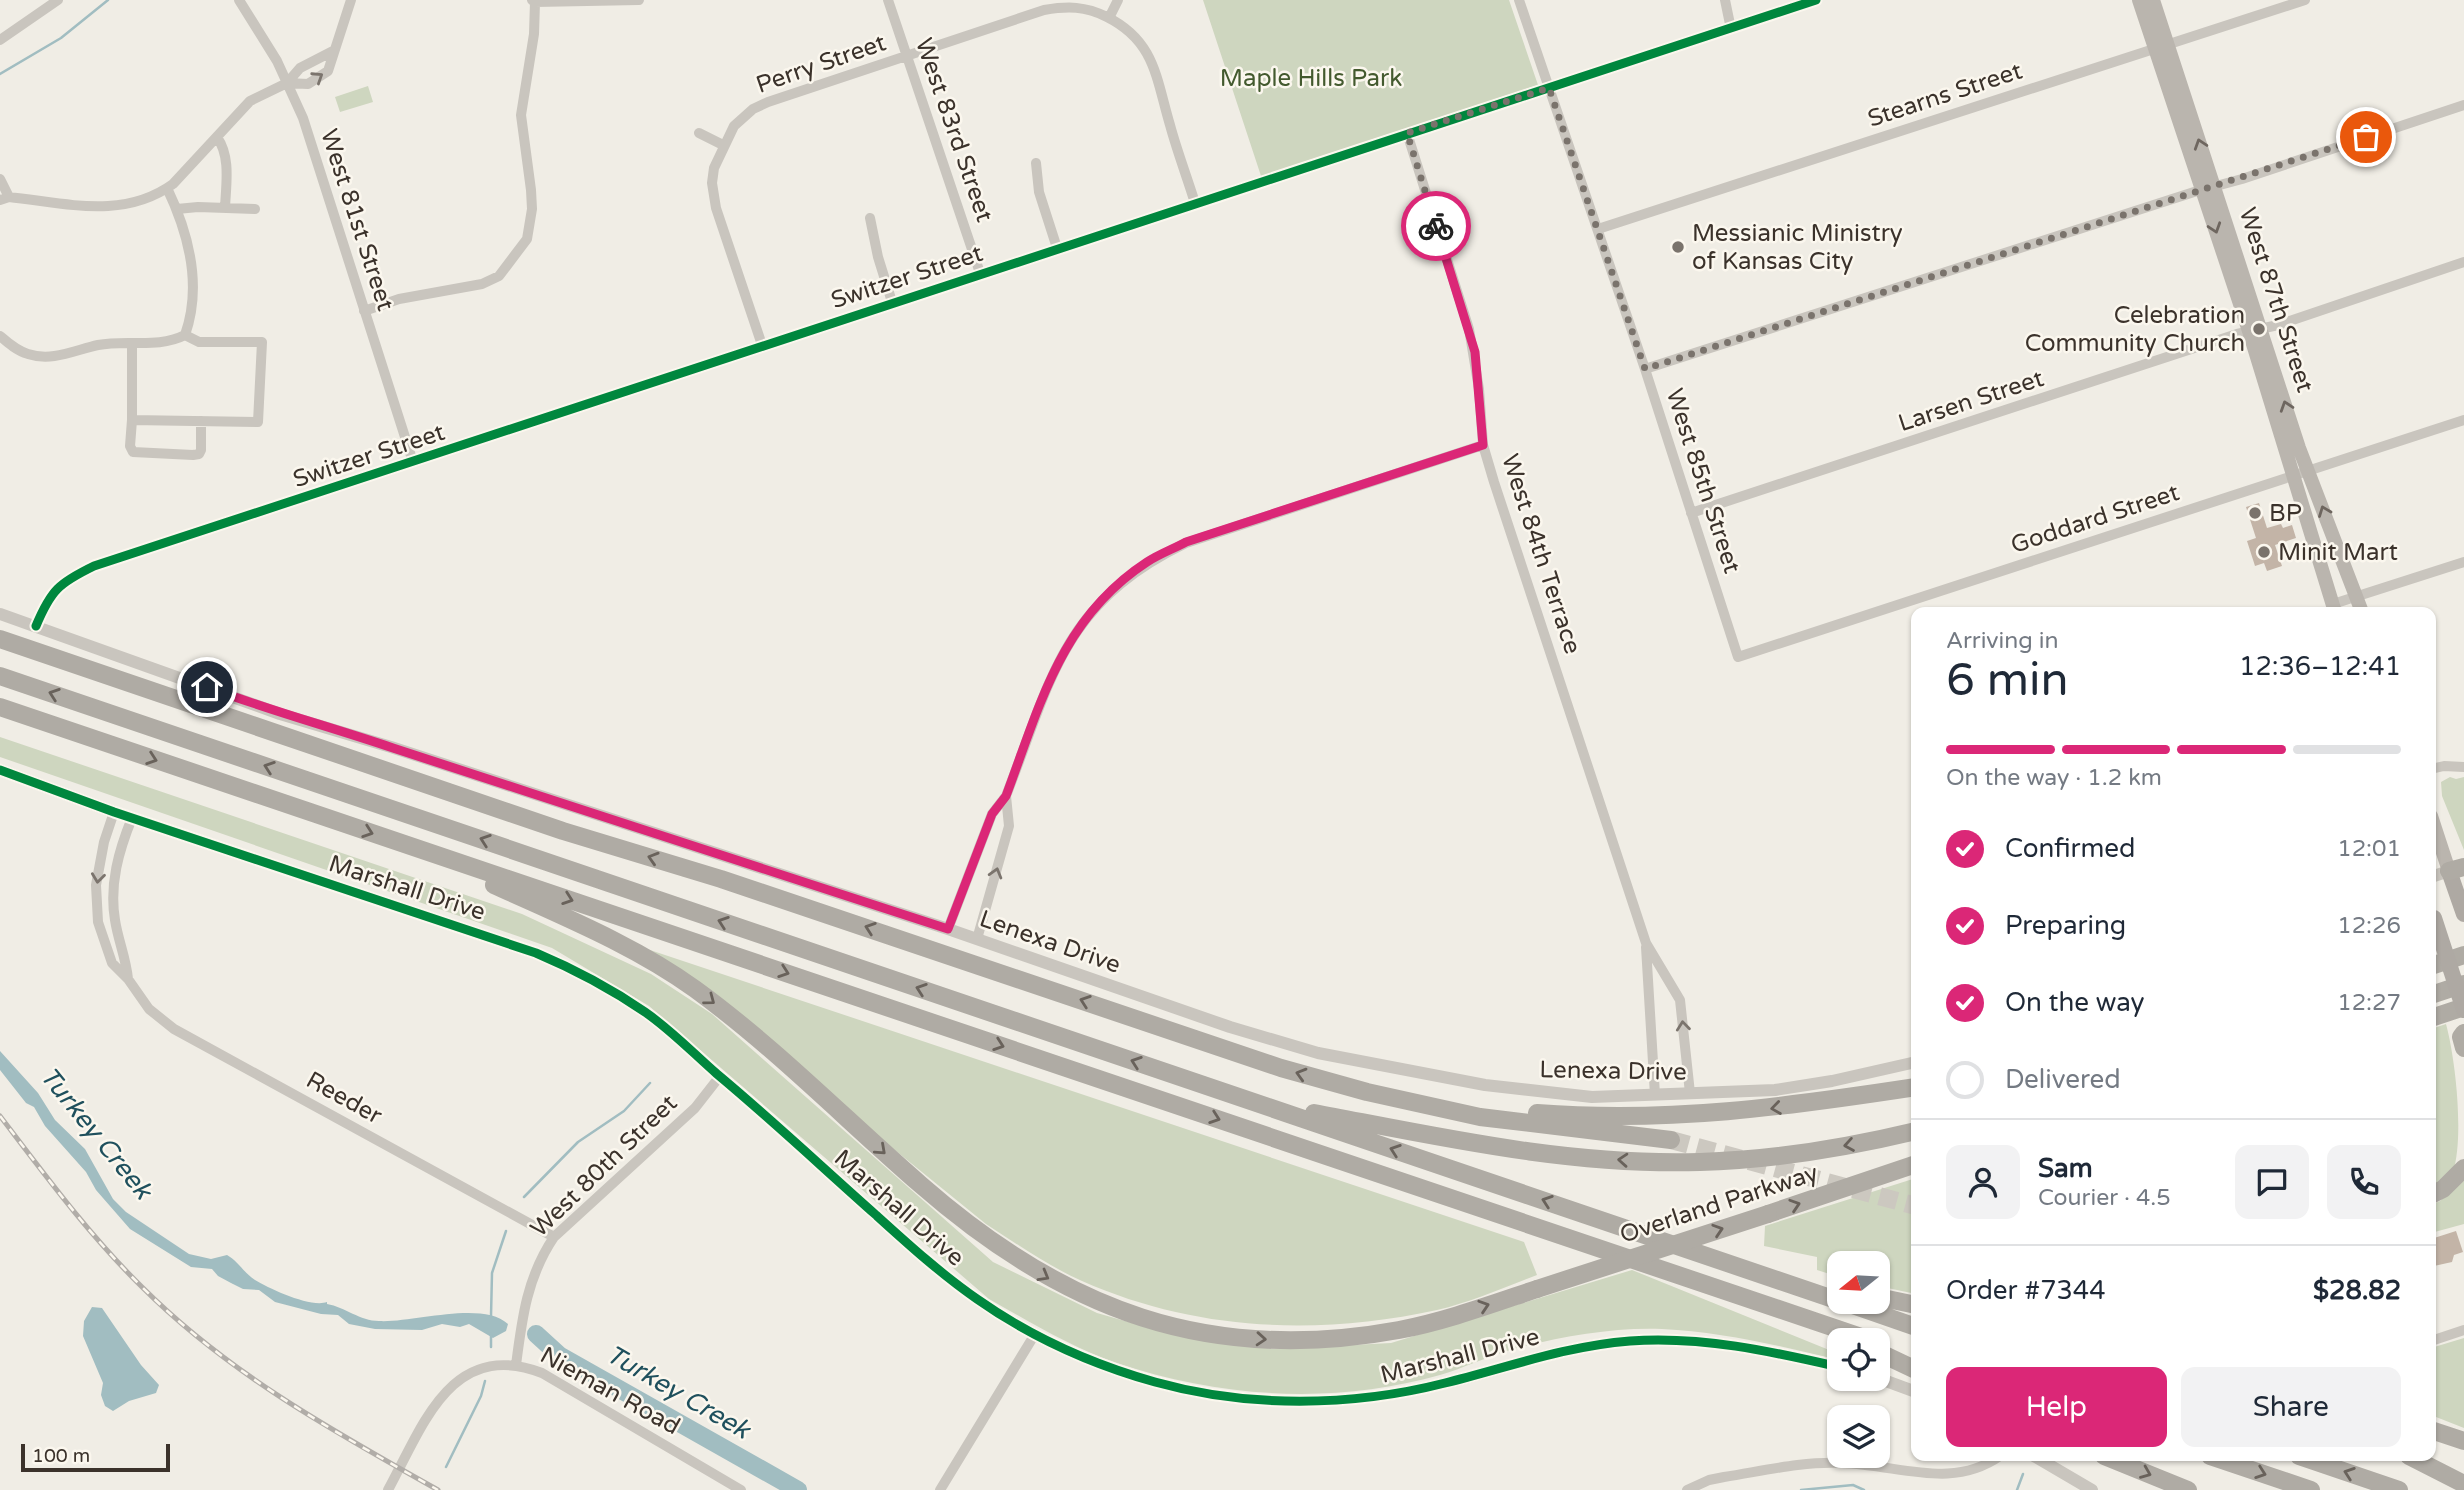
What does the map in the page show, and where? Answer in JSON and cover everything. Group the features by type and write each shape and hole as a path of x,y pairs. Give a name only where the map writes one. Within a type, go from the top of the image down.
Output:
{"highway":[{"path":"0,639 563,831 722,879 1281,1068 1367,1092 1480,1117 1671,1140"},
{"path":"0,676 1827,1296"},
{"path":"0,707 1835,1328"},
{"name":"Overland Parkway","path":"411,846 597,933 693,987 759,1039 921,1185 987,1239 1053,1281 1114,1308 1180,1328 1213,1334 1310,1340 1403,1329 1537,1289 1911,1166"},
{"path":"2436,964 2464,955"},
{"path":"2436,993 2464,984"},
{"path":"2436,1016 2464,1008"},
{"path":"2464,1033 2461,1037 2464,1048"},
{"path":"1367,1092 1505,1111 1633,1118 1762,1110 1911,1088"},
{"path":"1247,1100 1479,1144 1539,1153 1634,1161 1700,1162 1792,1155 1911,1132"},
{"path":"2436,1192 2449,1184 2464,1168"},
{"path":"1766,1276 1827,1288"},
{"path":"1890,1300 1911,1304"},
{"path":"1880,1314 1911,1324"},
{"path":"1814,1321 1829,1328"},
{"path":"1890,1347 1911,1354"},
{"path":"1890,1358 1911,1368"},
{"path":"2436,1432 2464,1441"},
{"path":"2116,1461 2188,1490"},
{"path":"2225,1461 2311,1490"},
{"path":"2314,1461 2399,1490"},
{"path":"2418,1461 2464,1485"}],"main road":[{"name":"West 87th Street","path":"2139,0 2162,47"},
{"name":"West 87th Street","path":"2153,0 2162,47 2255,330 2360,607"},
{"name":"West 87th Street","path":"2255,330 2280,432 2334,607"},
{"path":"2436,826 2457,869 2463,911"},
{"path":"2436,925 2464,1008"}],"street":[{"path":"0,40 58,0"},
{"name":"West 81st Street","path":"239,0 259,28 303,118 413,462"},
{"path":"287,83 307,84 328,71 351,0"},
{"path":"364,311 399,299 482,284 499,276 527,240 532,209 521,116 534,34 534,1 639,0"},
{"name":"West 83rd Street","path":"888,0 980,273"},
{"path":"1109,18 1118,0"},
{"name":"West 85th Street","path":"1519,0 1645,369 1738,657"},
{"path":"1724,0 1731,29"},
{"name":"Switzer Street","path":"36,626 47,599 62,584 94,566 1816,0"},
{"name":"Stearns Street","path":"1598,229 2305,0"},
{"name":"Perry Street","path":"762,345 713,199 714,168 723,145 742,118 768,102 1044,10 1076,7 1091,9 1126,27 1150,56 1195,203"},
{"path":"0,179 5,198 95,208 129,205 167,188 250,100 287,83 300,68 333,51"},
{"path":"1645,369 2464,105"},
{"path":"699,133 723,145"},
{"name":"West 84th Terrace","path":"1407,133 1469,329 1479,389 1483,445 1646,943 1680,1000 1690,1093"},
{"path":"217,137 225,148 225,208"},
{"path":"1036,163 1039,192 1057,248"},
{"path":"0,336 28,355 50,357 100,345 174,340 185,335 193,312 194,279 177,209 167,188"},
{"path":"177,209 256,209"},
{"path":"870,218 878,257 892,302"},
{"name":"Larsen Street","path":"1691,513 2464,262"},
{"path":"132,420 258,422 262,342 199,342 185,335"},
{"path":"132,344 130,446 133,452 192,456 199,454 201,421"},
{"name":"Goddard Street","path":"1738,657 2464,420"},
{"path":"948,929 992,814 1006,796 1060,656 1074,633 1108,593 1149,561 1186,542 1483,445"},
{"path":"2336,607 2357,596 2464,562"},
{"name":"Lenexa Drive","path":"0,614 280,714 391,747 948,929 1230,1027 1318,1053 1387,1068 1556,1095 1627,1097 1775,1090 1832,1081 1911,1063"},
{"path":"2436,768 2464,767"},
{"name":"Marshall Drive","path":"0,770 114,812 467,928 546,957 602,985 667,1028 942,1272 974,1297 1035,1334 1079,1356 1158,1383 1217,1395 1263,1400 1306,1401 1387,1395 1442,1384 1542,1355 1629,1341 1671,1340 1735,1345 1827,1364"},
{"path":"977,939 1009,826 1006,796"},
{"name":"Reeder","path":"114,812 104,842 96,885 98,922 112,963 128,979 149,1009 174,1029 554,1237"},
{"name":"Reeder","path":"128,979 126,957 115,920 113,882 121,845 132,818"},
{"path":"2436,875 2457,869"},
{"name":"West 84th Terrace","path":"1646,943 1656,1094"},
{"name":"West 80th Street","path":"516,1365 529,1284 540,1258 554,1237 695,1108 720,1076"},
{"path":"2436,1339 2464,1330"},
{"path":"940,1490 1035,1334"},
{"name":"Nieman Road","path":"388,1490 446,1390 458,1379 494,1364 516,1365 542,1373 741,1490"},
{"path":"1890,1382 1911,1390"},
{"path":"1965,1483 1985,1473 1996,1461"},
{"path":"2043,1461 2092,1490"},
{"path":"1687,1490 1724,1476 1821,1463 1871,1467 1932,1486"}],"green space":[{"name":"Maple Hills Park","path":"1203,0 1509,0 1538,85 1261,176"},
{"path":"368,86 373,102 340,112 335,97"},
{"path":"0,737 522,914 651,974 712,1014 993,1262 1097,1313 1178,1336 1274,1349 1391,1343 1632,1270 1827,1349 1827,1357 1729,1336 1662,1329 1605,1331 1547,1341 1501,1353 1440,1375 1400,1385 1319,1394 1237,1390 1196,1384 1117,1363 1068,1342 989,1299 649,1006 552,948 0,757"},
{"path":"2450,777 2464,777 2464,850 2442,796 2441,782"},
{"path":"647,949 1524,1242 1537,1275 1475,1299 1437,1310 1347,1323 1257,1324 1212,1319 1125,1298 1057,1269 986,1224"},
{"path":"2446,1024 2453,1058 2458,1140 2453,1172 2436,1184 2436,1027"},
{"path":"2464,1179 2464,1224 2436,1232 2436,1203"},
{"path":"1911,1180 1911,1293 1890,1289 1890,1251 1827,1251 1827,1273 1817,1270 1817,1257 1764,1246 1765,1226"},
{"path":"2464,1338 2464,1428 2436,1417 2436,1346"}],"water":[{"path":"0,1051 38,1093 55,1120 85,1149 113,1199 126,1212 189,1254 211,1259 227,1255 251,1277 270,1288 301,1300 327,1302 372,1320 393,1321 446,1314 482,1314 496,1317 508,1324 506,1331 493,1338 469,1324 460,1327 442,1324 422,1330 375,1329 349,1324 338,1315 321,1314 275,1302 259,1290 243,1289 231,1283 212,1269 191,1267 130,1229 96,1190 86,1172 45,1126 34,1107 26,1103 0,1070"},
{"path":"92,1307 102,1308 141,1365 159,1385 156,1393 129,1401 113,1411 105,1406 101,1395 103,1383 83,1336 84,1321"}],"building":[{"path":"2259,503 2267,528 2281,524 2283,528 2292,525 2296,538 2275,545 2282,566 2267,571 2264,563 2255,566 2247,541 2256,538 2246,507"},
{"path":"2456,1231 2463,1252 2454,1255 2452,1262 2436,1266 2436,1237"}],"waterway":[{"path":"0,74 61,38 108,0"},
{"path":"524,1197 578,1142 624,1111 650,1083"},
{"path":"491,1316 492,1273 506,1231"},
{"path":"491,1334 491,1347"},
{"name":"Turkey Creek","path":"536,1334 559,1355 798,1490"},
{"path":"446,1467 481,1396 485,1381"},
{"path":"2017,1490 2023,1474"},
{"name":"Turkey Creek","path":"1801,1490 1853,1485 1864,1490"}],"tunnel":[{"path":"1671,1140 1911,1205"}],"railway":[{"path":"0,1116 104,1247 175,1318 210,1347 283,1399 438,1490"}],"cycle path":[{"path":"36,626 46,604 57,589 72,577 94,566 1816,0"},
{"path":"0,770 114,812 536,953 592,979 664,1026 913,1248 964,1289 998,1313 1040,1337 1131,1375 1226,1397 1300,1401 1373,1397 1409,1391 1536,1358 1630,1341 1683,1341 1736,1346 1827,1364"}],"way so far":[{"path":"1436,226 1407,133 1549,88 1645,369 2366,137"}],"place":[{"name":"Messianic Ministry of Kansas City","path":"1678,247"},
{"name":"Celebration Community Church","path":"2259,329"},
{"name":"BP","path":"2255,513"},
{"name":"Minit Mart","path":"2264,552"}],"route":[{"path":"207,687 280,714 391,747 948,929 992,814 1006,796 1060,656 1081,623 1108,593 1149,561 1186,542 1483,445 1475,352 1436,226"}]}
